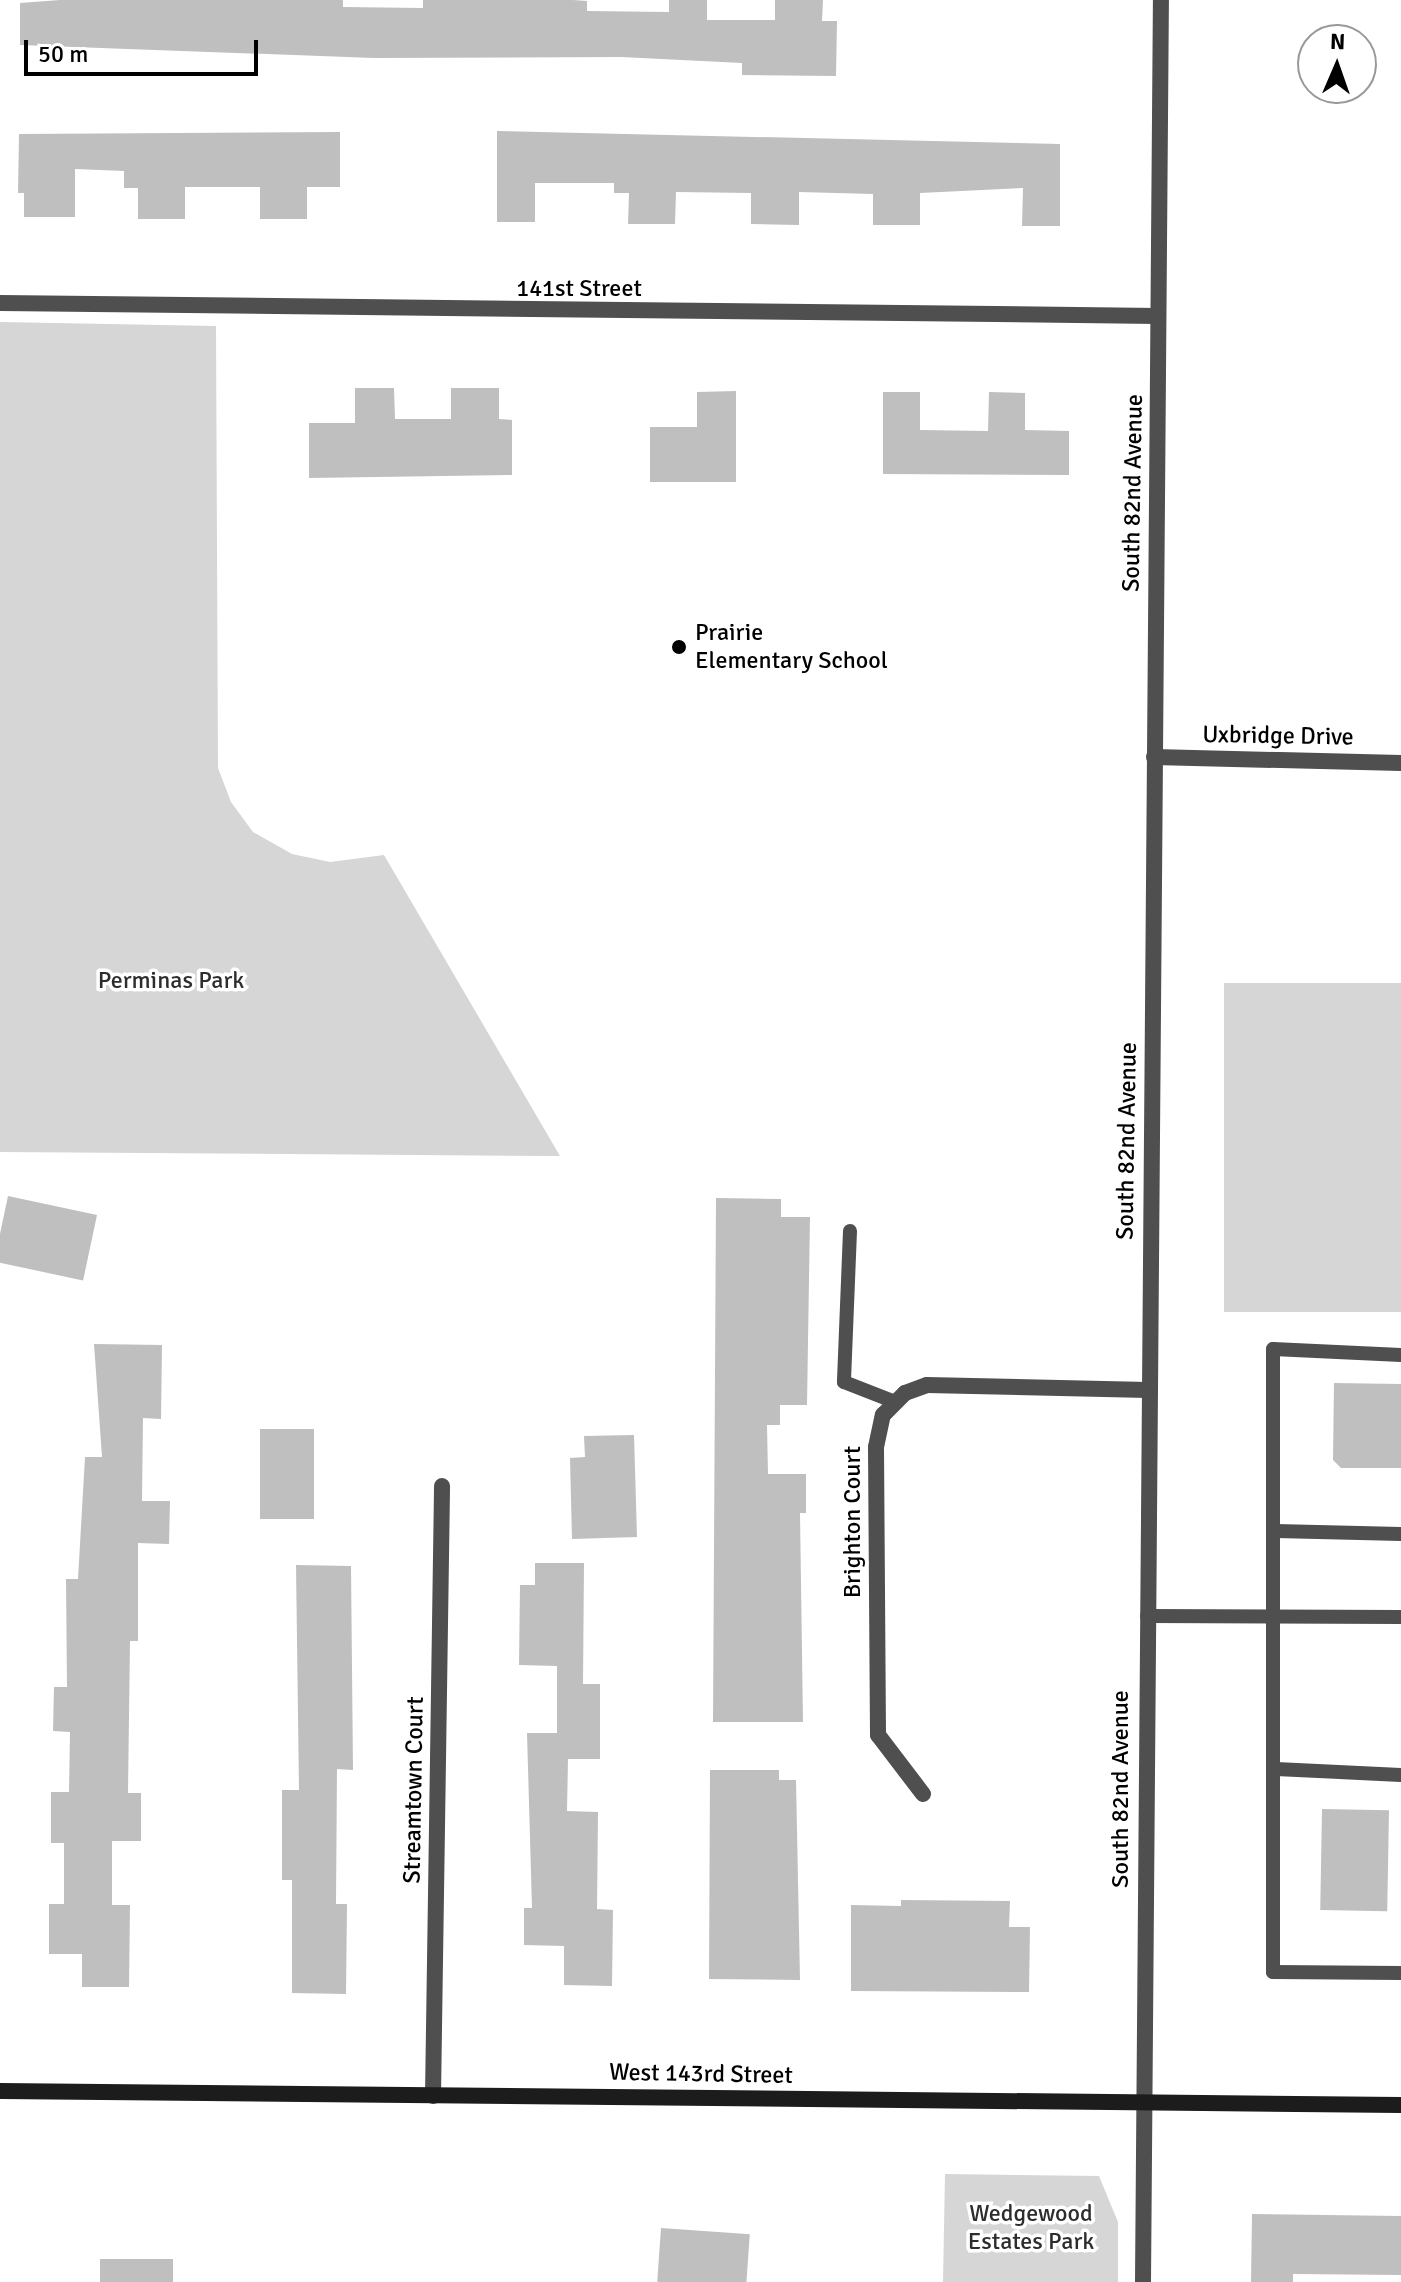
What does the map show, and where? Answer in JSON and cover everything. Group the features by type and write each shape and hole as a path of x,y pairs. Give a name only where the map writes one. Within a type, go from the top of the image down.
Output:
{"main road":[{"name":"West 143rd Street","path":"0,2091 1401,2105"}],"street":[{"name":"South 82nd Avenue","path":"1143,2282 1161,0"},
{"name":"141st Street","path":"0,303 1158,316"},
{"name":"Uxbridge Drive","path":"1154,757 1401,763"},
{"path":"895,1402 945,1384 1148,1390"},
{"name":"Brighton Court","path":"895,1402 883,1415 876,1447 878,1735 923,1794"},
{"name":"Streamtown Court","path":"433,2096 442,1486"}],"lane":[{"path":"850,1231 844,1382 895,1402"},
{"path":"1401,1355 1273,1349 1277,1617 1273,1972 1401,1973"},
{"path":"1276,1531 1401,1534"},
{"path":"1147,1616 1401,1617"},
{"path":"1276,1769 1401,1775"}],"green space":[{"name":"Perminas Park","path":"0,322 216,326 218,768 231,802 253,832 292,854 330,862 384,855 560,1156 0,1152"},
{"path":"1224,983 1401,983 1401,1312 1224,1312"},
{"name":"Wedgewood Estates Park","path":"945,2174 1099,2176 1118,2222 1118,2282 943,2282"}],"building":[{"path":"60,0 343,0 343,7 423,8 423,0 573,0 587,1 587,11 669,12 669,0 707,0 707,20 775,20 775,0 823,0 822,21 837,21 836,76 742,75 742,63 621,57 374,58 20,45 20,3"},
{"path":"497,131 1060,144 1060,226 1022,226 1023,188 920,193 920,225 873,225 873,194 799,192 799,225 751,224 751,193 676,192 675,224 628,224 629,193 614,193 614,183 535,183 535,222 497,222"},
{"path":"340,132 340,187 307,187 307,219 260,219 260,187 185,187 185,219 138,219 138,188 124,188 124,171 75,169 75,217 24,217 24,193 18,193 19,134"},
{"path":"355,388 394,388 395,419 451,419 451,388 499,388 499,419 512,420 512,475 309,478 309,423 355,423"},
{"path":"736,391 736,482 650,482 650,427 697,427 697,392"},
{"path":"883,392 920,392 920,430 988,431 989,392 1025,393 1025,430 1069,431 1069,475 883,474"},
{"path":"8,1196 97,1215 83,1280 0,1263 0,1234"},
{"path":"716,1198 781,1199 781,1217 810,1217 807,1405 780,1405 780,1425 767,1425 768,1474 806,1474 806,1513 800,1513 803,1722 713,1722"},
{"path":"94,1344 162,1345 161,1419 143,1418 142,1501 170,1501 169,1544 138,1543 138,1641 130,1641 128,1793 141,1793 141,1841 112,1841 112,1905 130,1905 129,1987 82,1987 82,1954 49,1954 49,1904 64,1904 64,1843 51,1843 51,1792 69,1792 70,1732 53,1731 54,1687 67,1687 66,1579 78,1579 85,1457 102,1457"},
{"path":"1334,1383 1401,1384 1401,1468 1341,1468 1333,1460"},
{"path":"260,1429 314,1429 314,1519 260,1519"},
{"path":"634,1435 637,1537 572,1539 570,1458 585,1457 584,1436"},
{"path":"535,1563 584,1563 583,1684 600,1684 600,1759 568,1759 567,1811 598,1812 597,1909 613,1910 612,1986 564,1985 564,1946 524,1945 524,1908 532,1908 527,1733 557,1733 557,1666 519,1665 520,1585 535,1585"},
{"path":"296,1565 351,1566 353,1770 337,1769 336,1904 347,1904 346,1994 292,1993 292,1880 282,1880 282,1790 299,1790"},
{"path":"710,1770 779,1770 779,1780 796,1780 800,1980 709,1979"},
{"path":"1322,1809 1389,1810 1387,1911 1320,1910"},
{"path":"901,1900 1010,1901 1009,1927 1030,1927 1029,1992 851,1991 851,1905 901,1906"},
{"path":"1252,2214 1401,2216 1401,2275 1293,2274 1293,2282 1251,2282"},
{"path":"661,2228 750,2234 746,2282 657,2282"},
{"path":"100,2259 173,2259 173,2282 100,2282"}],"place":[{"name":"Prairie Elementary School","path":"679,647"}]}
